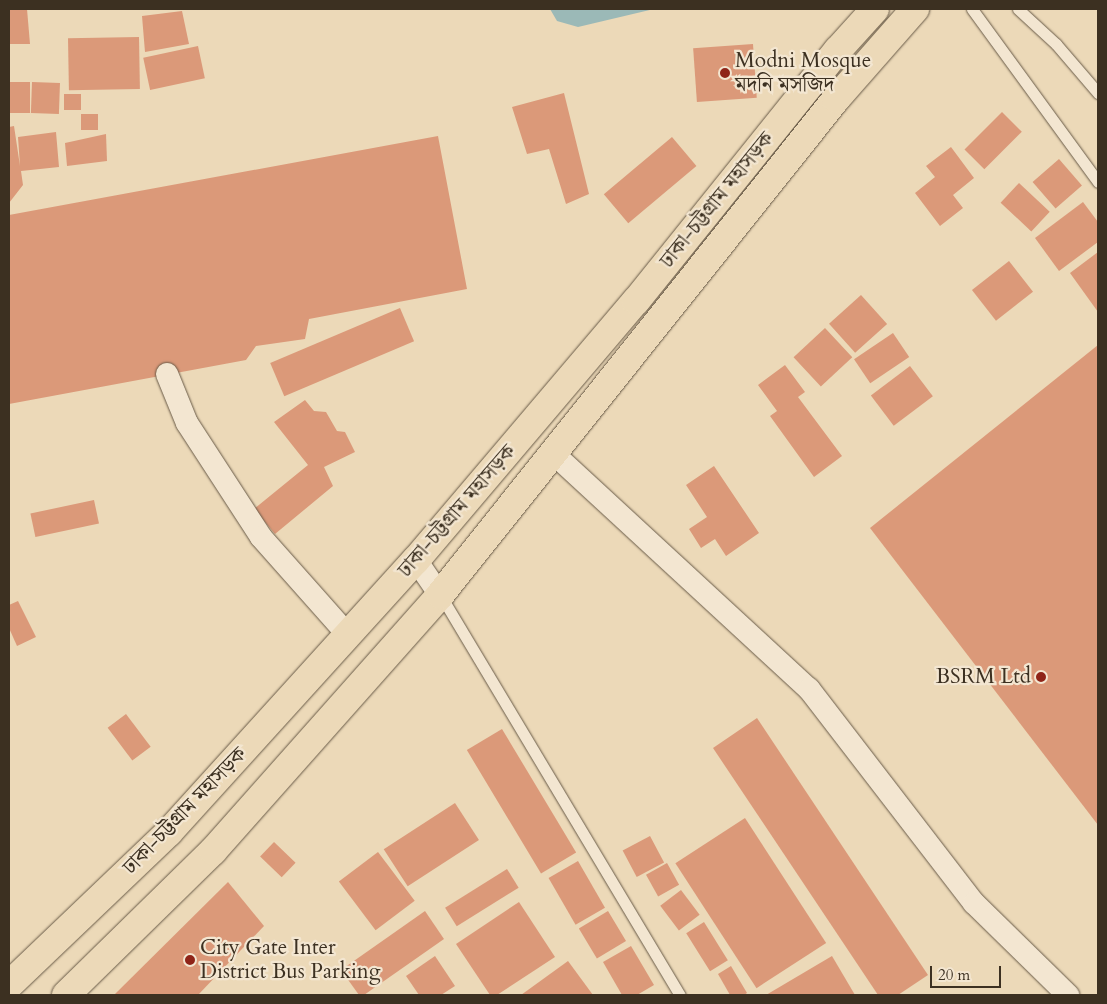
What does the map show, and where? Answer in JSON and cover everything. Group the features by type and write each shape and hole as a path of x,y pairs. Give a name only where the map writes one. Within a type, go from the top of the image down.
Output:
{"highway":[{"name":"ঢাকা-চট্টগ্রাম মহাসড়ক","path":"9,985 169,832 416,560 636,301 838,50 875,9"},
{"name":"ঢাকা-চট্টগ্রাম মহাসড়ক","path":"66,995 212,851 440,596 836,99 915,9"}],"street":[{"path":"167,374 188,423 261,537 348,635"},
{"path":"554,454 809,689 974,903 1068,995"},
{"path":"416,560 440,596"}],"lane":[{"path":"972,9 1098,182"},
{"path":"1018,9 1056,44 1098,92"},
{"path":"440,596 680,995"}],"water":[{"path":"550,9 654,9 578,27 557,21"}],"building":[{"path":"9,9 27,9 30,44 9,44"},
{"path":"182,11 189,44 145,52 142,16"},
{"path":"139,37 140,89 69,90 68,38"},
{"name":"Modni Mosque মদনি মসজিদ","path":"753,44 757,98 697,102 693,48"},
{"path":"198,46 205,78 150,90 143,58"},
{"path":"9,82 30,82 30,113 9,113"},
{"path":"32,82 60,83 59,114 31,113"},
{"path":"564,93 589,194 566,204 549,149 527,154 512,107"},
{"path":"64,94 81,94 81,110 64,110"},
{"path":"1002,112 1022,132 984,169 965,149"},
{"path":"81,114 98,114 98,130 81,130"},
{"path":"14,126 20,166 18,137 56,132 59,167 21,171 23,185 9,203 9,127"},
{"path":"106,134 107,161 67,166 65,143"},
{"path":"438,136 467,289 309,319 305,339 256,346 246,360 9,404 9,215"},
{"path":"672,137 696,166 628,223 604,194"},
{"path":"951,147 974,178 953,195 963,208 940,226 915,193 935,177 926,166"},
{"path":"1059,159 1082,185 1056,208 1033,182"},
{"path":"1019,183 1050,212 1031,231 1001,203"},
{"path":"1083,202 1098,222 1098,242 1059,271 1035,238"},
{"path":"1098,252 1098,312 1070,273"},
{"path":"1009,261 1033,292 996,321 972,290"},
{"path":"861,295 887,324 855,353 829,324"},
{"path":"400,308 414,341 284,396 270,363"},
{"path":"825,328 852,357 821,387 794,357"},
{"path":"893,333 909,357 870,383 854,359"},
{"name":"BSRM Ltd","path":"1098,345 1098,825 870,528"},
{"path":"785,365 805,392 798,397 842,456 814,477 770,416 777,411 758,385"},
{"path":"910,366 933,396 894,426 871,395"},
{"path":"305,400 314,411 326,412 337,431 345,432 355,452 324,467 333,486 275,534 254,509 308,465 274,422"},
{"path":"714,466 759,533 726,556 715,539 701,548 689,529 707,517 686,485"},
{"path":"94,500 99,523 35,537 30,514"},
{"path":"18,601 36,637 17,646 9,628 9,605"},
{"path":"126,714 151,747 132,761 108,728"},
{"path":"757,718 928,975 898,995 878,995 713,748"},
{"path":"502,729 576,852 541,874 467,750"},
{"path":"455,803 479,840 408,886 384,849"},
{"path":"745,818 826,943 757,988 675,863"},
{"path":"650,836 664,862 637,877 623,851"},
{"path":"274,842 296,863 282,877 260,856"},
{"path":"378,852 415,901 376,930 339,881"},
{"path":"578,861 605,908 576,925 549,878"},
{"path":"667,863 679,885 658,897 646,875"},
{"path":"507,869 519,888 457,926 445,908"},
{"name":"City Gate Inter District Bus Parking","path":"228,882 264,926 198,995 114,995"},
{"path":"681,890 700,915 679,930 660,906"},
{"path":"519,902 555,957 497,995 490,995 456,944"},
{"path":"425,911 444,939 364,995 359,995 341,970"},
{"path":"608,911 626,941 597,959 579,929"},
{"path":"704,922 728,960 710,971 686,933"},
{"path":"631,946 654,985 637,995 622,995 603,962"},
{"path":"435,956 455,986 441,995 419,995 406,976"},
{"path":"832,956 855,995 766,995"},
{"path":"568,961 593,995 521,995"},
{"path":"731,966 747,993 744,995 730,995 718,974"}],"place":[{"name":"Modni Mosque মদনি মসজিদ","path":"725,73"},
{"name":"BSRM Ltd","path":"1041,677"},
{"name":"City Gate Inter District Bus Parking","path":"190,960"}]}
